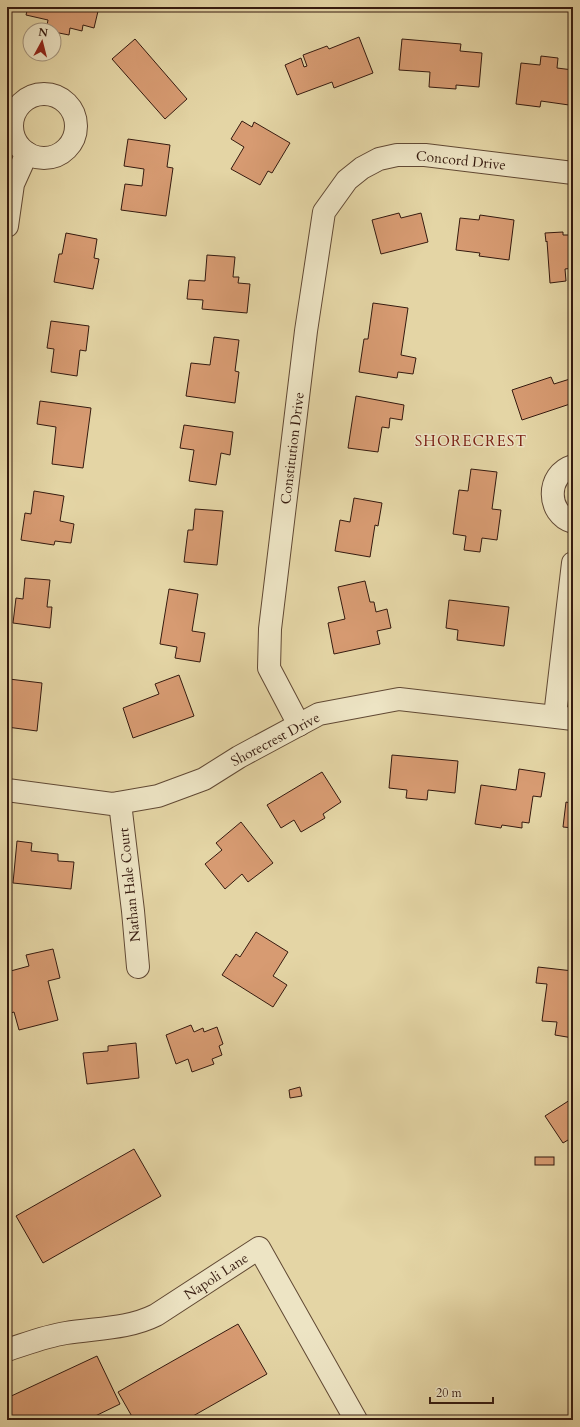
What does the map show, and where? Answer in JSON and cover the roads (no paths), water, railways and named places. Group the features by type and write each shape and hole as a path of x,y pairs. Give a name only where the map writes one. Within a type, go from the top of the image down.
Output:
{"street":[{"path":"7,226 13,184 27,153"},
{"name":"Concord Drive","path":"353,175 362,168 379,159 397,155 425,155 573,173"},
{"name":"Constitution Drive","path":"298,725 269,668 270,629 306,331 324,212 347,180 353,175"},
{"path":"573,466 562,471 556,479 552,498 560,515 573,522"},
{"path":"564,718 573,563"},
{"name":"Shorecrest Drive","path":"7,790 112,804 158,796 204,779 239,757 319,714 399,699 564,718"},
{"name":"Nathan Hale Court","path":"120,803 133,910 138,967"},
{"name":"Napoli Lane","path":"7,1350 64,1333 123,1327 143,1322 259,1248 356,1420"}],"district":[{"name":"SHORECREST","path":"471,441"}]}
